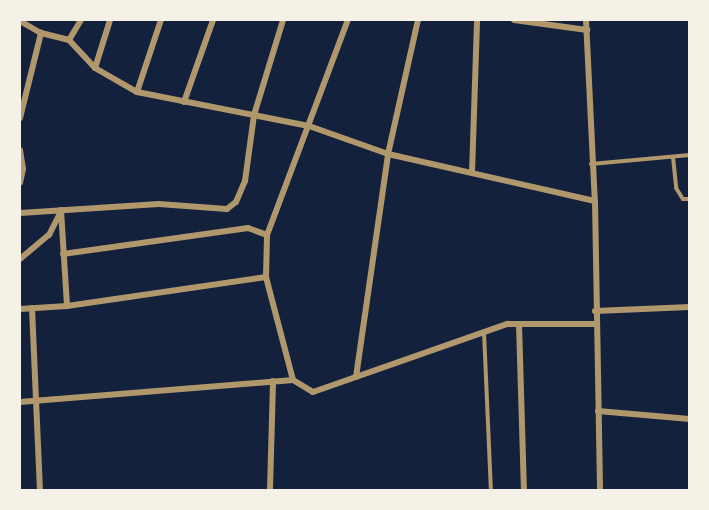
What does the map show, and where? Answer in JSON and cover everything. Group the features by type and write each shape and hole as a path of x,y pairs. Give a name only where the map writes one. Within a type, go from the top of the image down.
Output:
{"street":[{"path":"69,40 80,20"},
{"path":"95,68 110,20"},
{"path":"137,92 161,20"},
{"path":"184,102 213,20"},
{"path":"20,213 159,204 227,208 236,202 245,181 255,115 283,20"},
{"path":"293,380 266,277 267,235 348,20"},
{"path":"356,377 388,154 418,20"},
{"path":"472,173 477,20"},
{"path":"514,20 587,30"},
{"path":"586,20 591,165 595,201 595,324 600,490"},
{"path":"20,21 42,33 69,40 95,68 137,92 309,126 388,154 595,201"},
{"path":"20,118 42,33"},
{"path":"20,150 23,169 20,183"},
{"path":"62,210 67,306"},
{"path":"20,259 49,235 62,210"},
{"path":"63,254 248,228 267,235"},
{"path":"20,309 67,306 266,277"},
{"path":"595,311 690,307"},
{"path":"32,308 38,402 40,490"},
{"path":"20,402 293,380 313,392 484,332 519,324 595,324"},
{"path":"519,324 524,490"},
{"path":"270,490 273,381"},
{"path":"598,411 690,419"}],"lane":[{"path":"591,165 690,155"},
{"path":"673,157 676,188 683,199 690,199"},
{"path":"484,332 491,490"}]}
